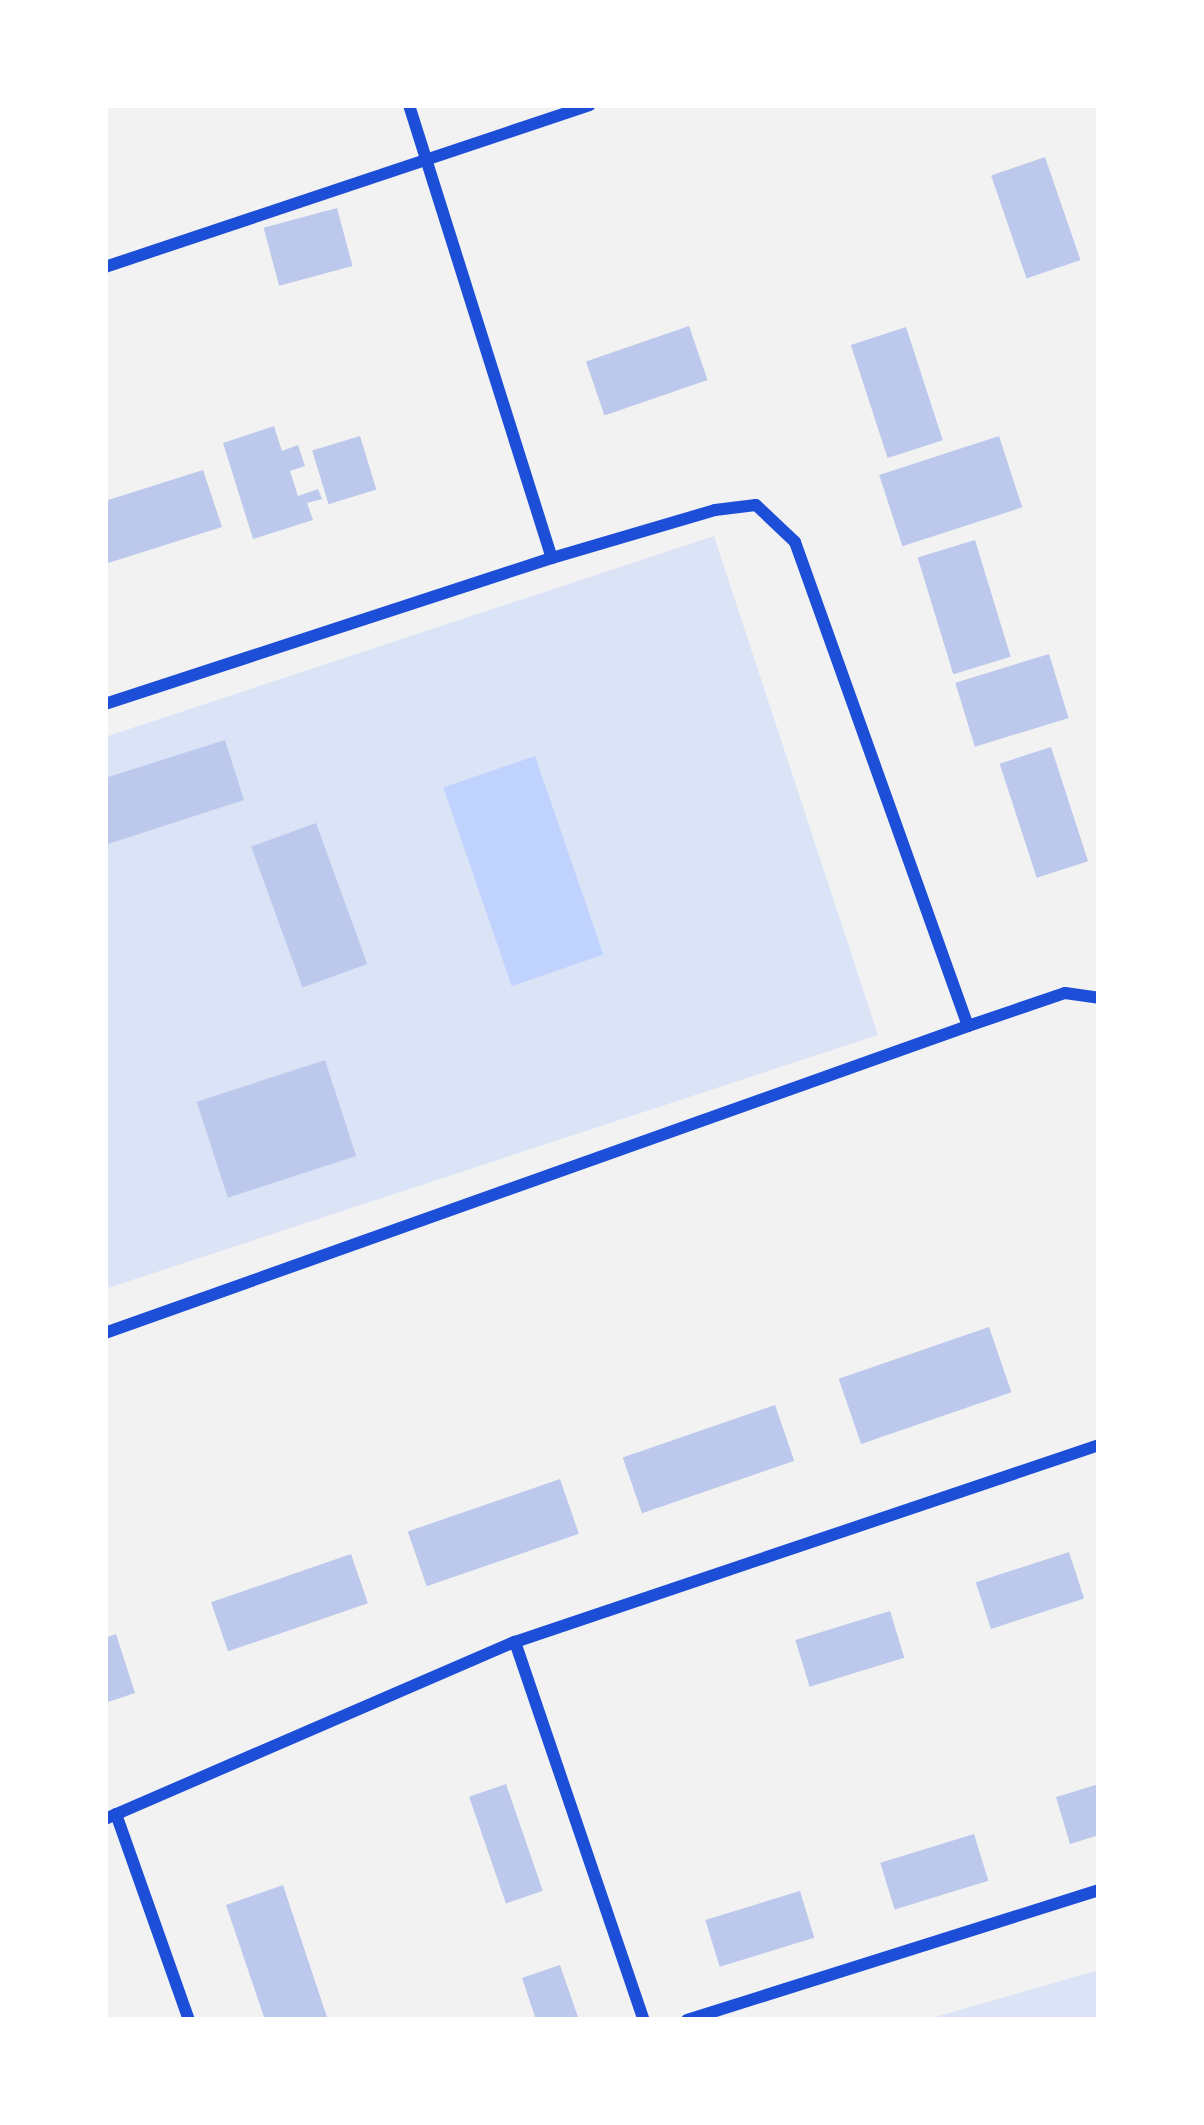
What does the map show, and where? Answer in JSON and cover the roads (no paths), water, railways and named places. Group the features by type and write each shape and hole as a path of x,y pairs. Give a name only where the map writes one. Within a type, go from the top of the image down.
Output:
{"street":[{"path":"409,105 552,558"},
{"path":"105,267 590,105"},
{"path":"105,704 552,558 715,510 757,506 795,542 968,1026"},
{"path":"105,1333 1065,993 1099,998"},
{"path":"188,2020 111,1816 515,1642 1099,1445"},
{"path":"515,1642 644,2020"},
{"path":"687,2020 1099,1890"}],"water":[{"path":"535,756 603,955 512,986 443,788"}]}
